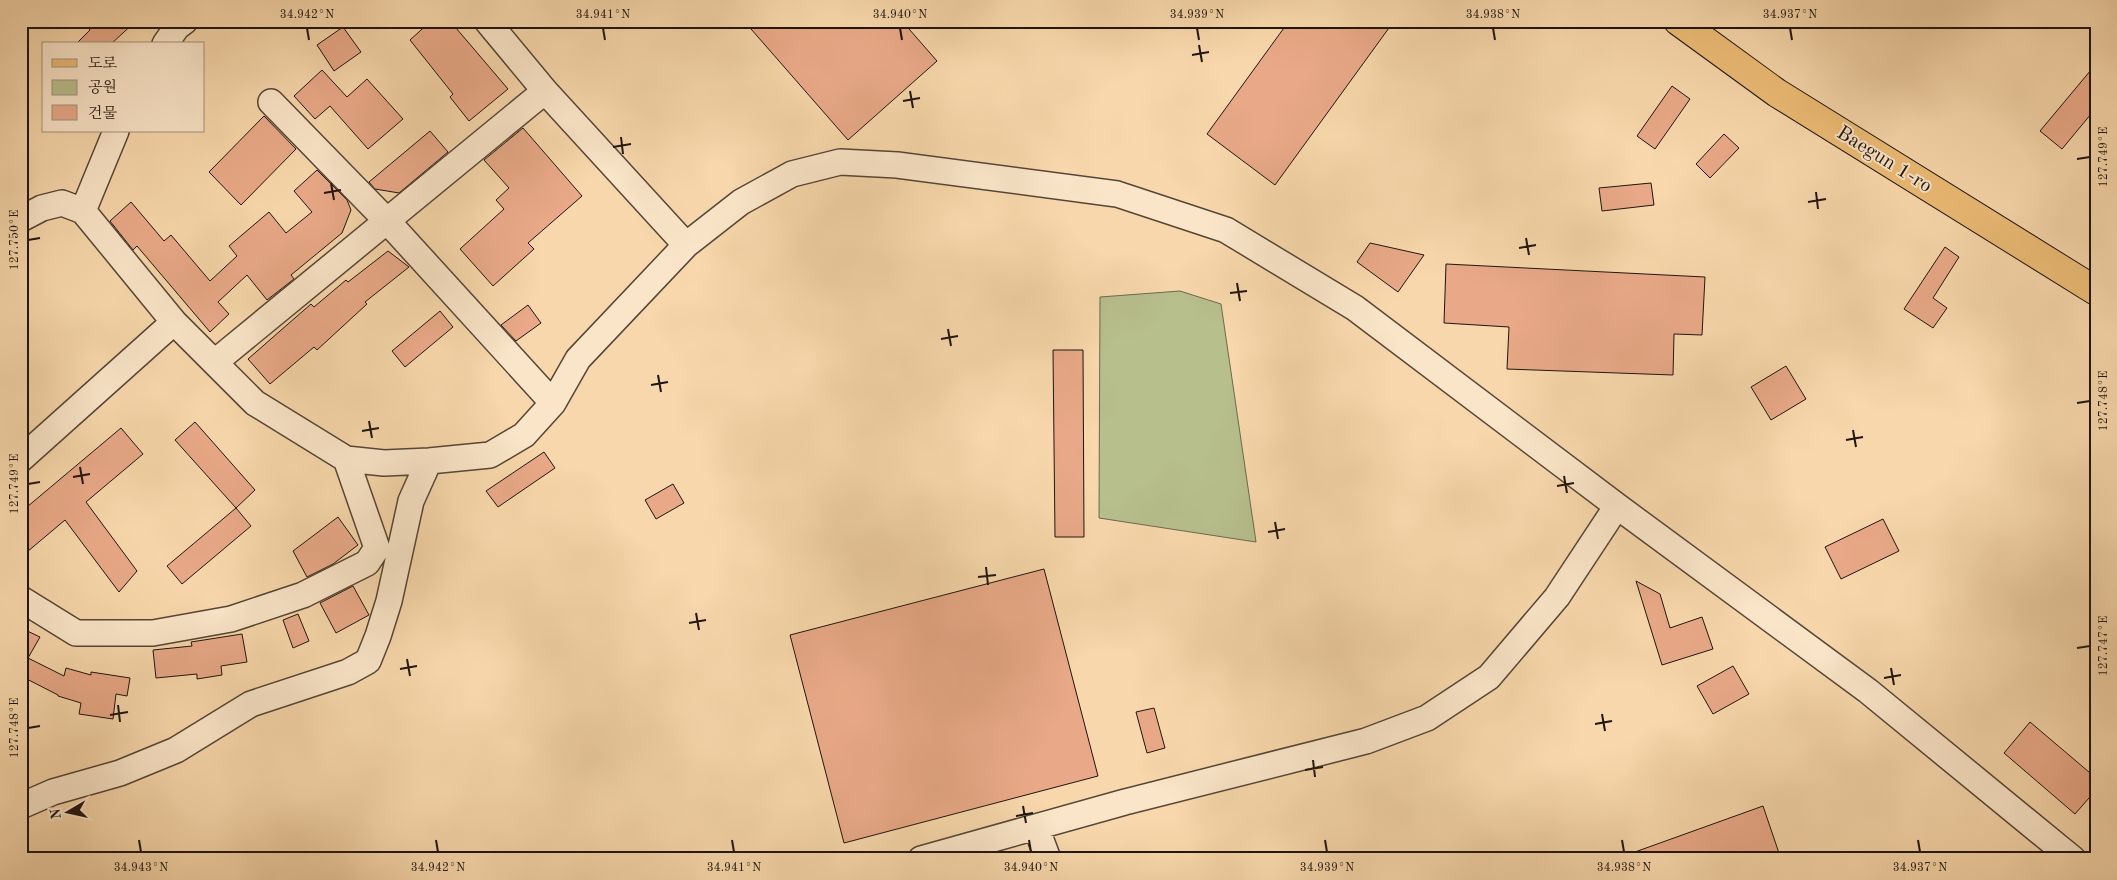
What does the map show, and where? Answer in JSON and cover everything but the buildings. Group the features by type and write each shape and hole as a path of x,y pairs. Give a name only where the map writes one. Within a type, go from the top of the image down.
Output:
{"main road":[{"name":"Baegun 1-ro","path":"1678,21 1777,93 2096,291"}],"street":[{"path":"166,42 177,27 185,21"},
{"path":"487,21 545,91 686,245"},
{"path":"215,362 388,222 545,91"},
{"path":"271,102 388,222 552,403"},
{"path":"83,211 116,132"},
{"path":"21,219 42,208 62,202 83,211 174,322 255,403 346,460 384,463 429,462 490,455 524,435 552,403 578,360 686,245 741,202 792,174 840,162 897,165 1117,194 1226,230 1355,308 1617,506 1868,691 2072,859"},
{"path":"21,458 174,322"},
{"path":"21,599 76,632 153,633 231,619 303,595 367,563 378,548 346,460"},
{"path":"21,806 53,792 120,773 168,753 251,704 348,672 368,661 378,636 388,601 411,501 429,462"},
{"path":"921,859 1125,802 1366,741 1427,718 1489,677 1558,596 1617,506"},
{"path":"1036,827 1048,859"}],"green space":[{"path":"1180,291 1221,304 1256,542 1099,518 1100,297"}]}
